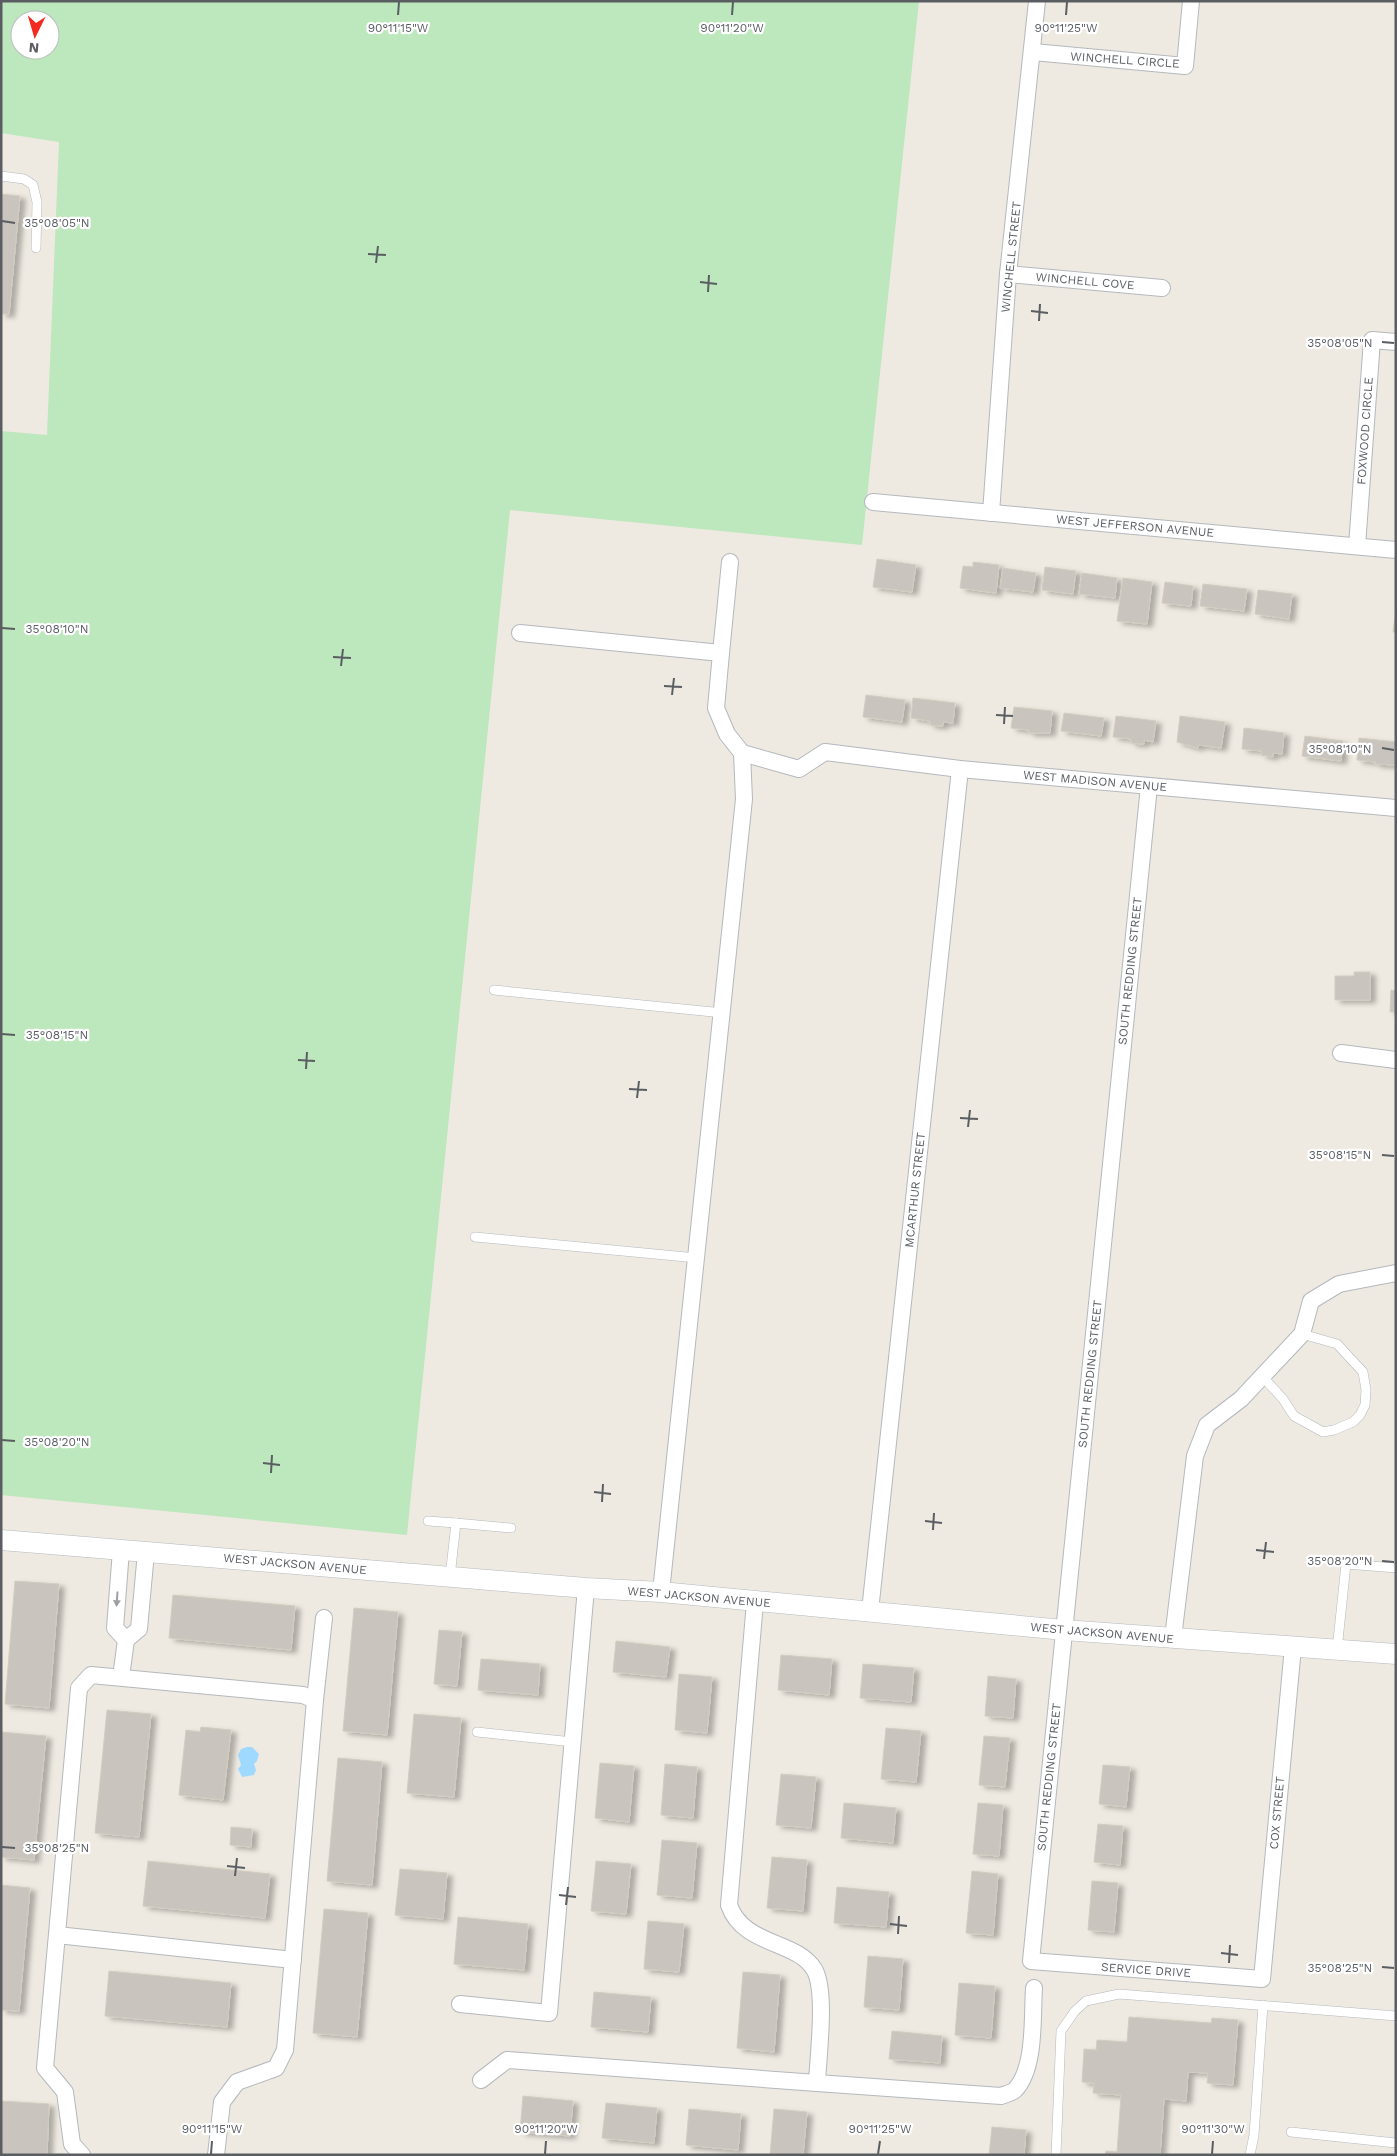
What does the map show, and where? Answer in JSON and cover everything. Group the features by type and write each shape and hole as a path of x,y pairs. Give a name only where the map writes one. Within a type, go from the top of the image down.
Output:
{"street":[{"name":"WINCHELL STREET","path":"991,513 1008,274 1037,1"},
{"name":"WINCHELL CIRCLE","path":"1033,52 1185,66 1191,1"},
{"name":"WINCHELL COVE","path":"1008,274 1162,288"},
{"name":"FOXWOOD CIRCLE","path":"1357,546 1372,340 1396,342"},
{"name":"WEST JEFFERSON AVENUE","path":"873,502 1396,550"},
{"path":"661,1592 744,798 742,753 727,734 716,708 730,562"},
{"path":"520,633 721,653"},
{"name":"WEST MADISON AVENUE","path":"742,753 800,769 825,752 960,769 1396,808"},
{"name":"MCARTHUR STREET","path":"870,1611 960,769"},
{"name":"SOUTH REDDING STREET","path":"1031,1962 1148,786"},
{"path":"1341,1053 1396,1060"},
{"path":"1173,1638 1195,1456 1206,1426 1240,1399 1302,1334 1311,1301 1338,1284 1396,1273"},
{"name":"WEST JACKSON AVENUE","path":"1,1540 586,1588 661,1592 1064,1630 1396,1654"},
{"path":"121,1550 115,1628 126,1640"},
{"path":"121,1677 126,1640 139,1629 146,1552"},
{"path":"460,2004 549,2013 586,1588"},
{"path":"755,1602 729,1905 733,1917 747,1930 805,1959 815,1970 821,1992 817,2083"},
{"path":"216,2155 222,2102 237,2082 276,2068 285,2050 314,1700 324,1618"},
{"name":"COX STREET","path":"1262,1979 1293,1647"},
{"path":"82,2155 72,2144 65,2092 45,2068 79,1688 91,1674 303,1695 314,1700"},
{"path":"57,1935 293,1960"},
{"name":"SERVICE DRIVE","path":"1031,1962 1262,1979"},
{"path":"481,2080 507,2060 1001,2096 1014,2092 1023,2078 1029,2060 1034,1988"}],"lane":[{"path":"1,176 24,178 33,185 37,202 36,248"},
{"path":"494,990 723,1012"},
{"path":"475,1237 697,1258"},
{"path":"1262,1376 1283,1399 1294,1416 1324,1432 1353,1422 1357,1418 1365,1405 1366,1390 1363,1372 1337,1344 1302,1334"},
{"path":"428,1521 511,1528"},
{"path":"450,1577 456,1523"},
{"path":"1337,1650 1346,1564 1396,1568"},
{"path":"477,1732 573,1742"},
{"path":"1056,2155 1062,2031 1074,2011 1086,2001 1119,1994 1396,2016"},
{"path":"1250,2155 1254,2134 1263,2005"},
{"path":"1291,2132 1396,2143"}],"green space":[{"path":"1,1 919,1 862,545 510,510 407,1535 1,1495 1,431 47,435 59,142 1,133"}],"water":[{"path":"252,1747 259,1754 254,1764 256,1770 254,1775 242,1777 238,1769 241,1765 238,1755 241,1749"}],"building":[{"path":"1,194 20,196 9,314 1,314"},
{"path":"877,559 916,565 912,592 873,587"},
{"path":"973,562 999,565 996,593 960,588 963,566 973,567"},
{"path":"1045,567 1076,571 1073,594 1042,590"},
{"path":"1003,568 1036,573 1033,592 1000,588"},
{"path":"1082,573 1117,578 1115,598 1079,594"},
{"path":"1123,578 1152,582 1147,624 1117,621"},
{"path":"1165,582 1193,586 1191,606 1162,603"},
{"path":"1203,584 1247,589 1244,611 1200,606"},
{"path":"1258,590 1292,594 1289,619 1255,614"},
{"path":"1396,609 1396,632 1393,632"},
{"path":"866,695 905,700 902,722 863,717"},
{"path":"913,698 955,703 953,723 943,722 943,726 930,725 930,721 911,718"},
{"path":"1014,707 1052,711 1050,733 1029,733 1029,730 1011,728"},
{"path":"1064,713 1104,718 1101,736 1061,731"},
{"path":"1116,716 1156,721 1153,742 1144,740 1144,744 1131,743 1131,739 1113,737"},
{"path":"1180,716 1225,722 1221,748 1199,745 1198,748 1177,742"},
{"path":"1244,728 1284,733 1282,754 1273,753 1273,757 1261,755 1262,751 1242,749"},
{"path":"1305,736 1343,741 1341,761 1302,756"},
{"path":"1359,738 1396,742 1396,765 1375,764 1376,762 1357,760"},
{"path":"1354,972 1370,972 1370,1000 1335,1000 1335,976 1354,976"},
{"path":"1391,990 1396,991 1396,1012 1390,1012"},
{"path":"15,1581 59,1584 49,1708 5,1704"},
{"path":"173,1595 295,1606 291,1650 169,1638"},
{"path":"354,1608 398,1612 387,1735 343,1731"},
{"path":"439,1630 462,1632 457,1686 434,1684"},
{"path":"616,1641 670,1647 666,1677 613,1672"},
{"path":"781,1655 832,1659 829,1695 778,1690"},
{"path":"481,1659 540,1664 538,1695 478,1690"},
{"path":"863,1664 914,1668 911,1702 860,1698"},
{"path":"679,1674 712,1677 707,1733 675,1730"},
{"path":"988,1676 1016,1679 1013,1718 985,1716"},
{"path":"107,1710 151,1714 139,1837 95,1833"},
{"path":"414,1714 461,1718 454,1797 407,1793"},
{"path":"201,1727 231,1730 223,1800 179,1795 186,1730 200,1732"},
{"path":"886,1728 921,1731 916,1782 881,1779"},
{"path":"1,1732 46,1736 34,1860 1,1857"},
{"path":"984,1736 1010,1738 1005,1787 979,1785"},
{"path":"338,1758 382,1762 372,1885 327,1881"},
{"path":"600,1763 634,1766 629,1822 595,1818"},
{"path":"665,1764 697,1767 693,1818 661,1815"},
{"path":"1103,1765 1130,1767 1126,1807 1099,1804"},
{"path":"781,1774 816,1777 811,1828 776,1825"},
{"path":"844,1803 896,1808 893,1843 841,1838"},
{"path":"978,1803 1003,1805 999,1856 973,1854"},
{"path":"1098,1824 1123,1826 1120,1865 1094,1862"},
{"path":"231,1827 252,1829 251,1847 230,1845"},
{"path":"662,1840 697,1843 692,1898 657,1895"},
{"path":"772,1857 807,1860 803,1911 767,1908"},
{"path":"148,1861 270,1874 265,1918 143,1906"},
{"path":"596,1861 631,1864 626,1914 591,1911"},
{"path":"400,1869 447,1873 443,1919 395,1915"},
{"path":"972,1871 998,1874 993,1935 966,1933"},
{"path":"1092,1881 1118,1883 1114,1932 1088,1930"},
{"path":"1,1885 30,1888 19,2011 1,2010"},
{"path":"837,1887 889,1892 886,1927 834,1923"},
{"path":"324,1909 368,1913 357,2037 313,2033"},
{"path":"458,1917 528,1924 524,1970 454,1964"},
{"path":"648,1921 684,1924 679,1972 644,1969"},
{"path":"868,1956 903,1959 899,2010 864,2007"},
{"path":"109,1971 231,1983 227,2027 105,2016"},
{"path":"743,1972 780,1975 774,2052 737,2048"},
{"path":"959,1983 995,1986 991,2038 955,2035"},
{"path":"594,1992 651,1997 648,2032 591,2027"},
{"path":"1129,2017 1211,2023 1212,2018 1238,2020 1233,2085 1207,2083 1208,2073 1188,2072 1186,2101 1164,2099 1160,2155 1105,2155 1106,2151 1117,2152 1121,2095 1093,2093 1094,2083 1082,2082 1084,2049 1096,2050 1097,2040 1127,2042"},
{"path":"892,2031 942,2036 940,2063 889,2059"},
{"path":"523,2096 573,2101 570,2136 520,2132"},
{"path":"1,2101 49,2104 47,2155 1,2155"},
{"path":"606,2103 657,2108 654,2143 602,2138"},
{"path":"689,2109 741,2114 738,2150 686,2145"},
{"path":"774,2109 807,2112 803,2155 770,2155"},
{"path":"992,2127 1026,2130 1024,2155 989,2155"}]}
